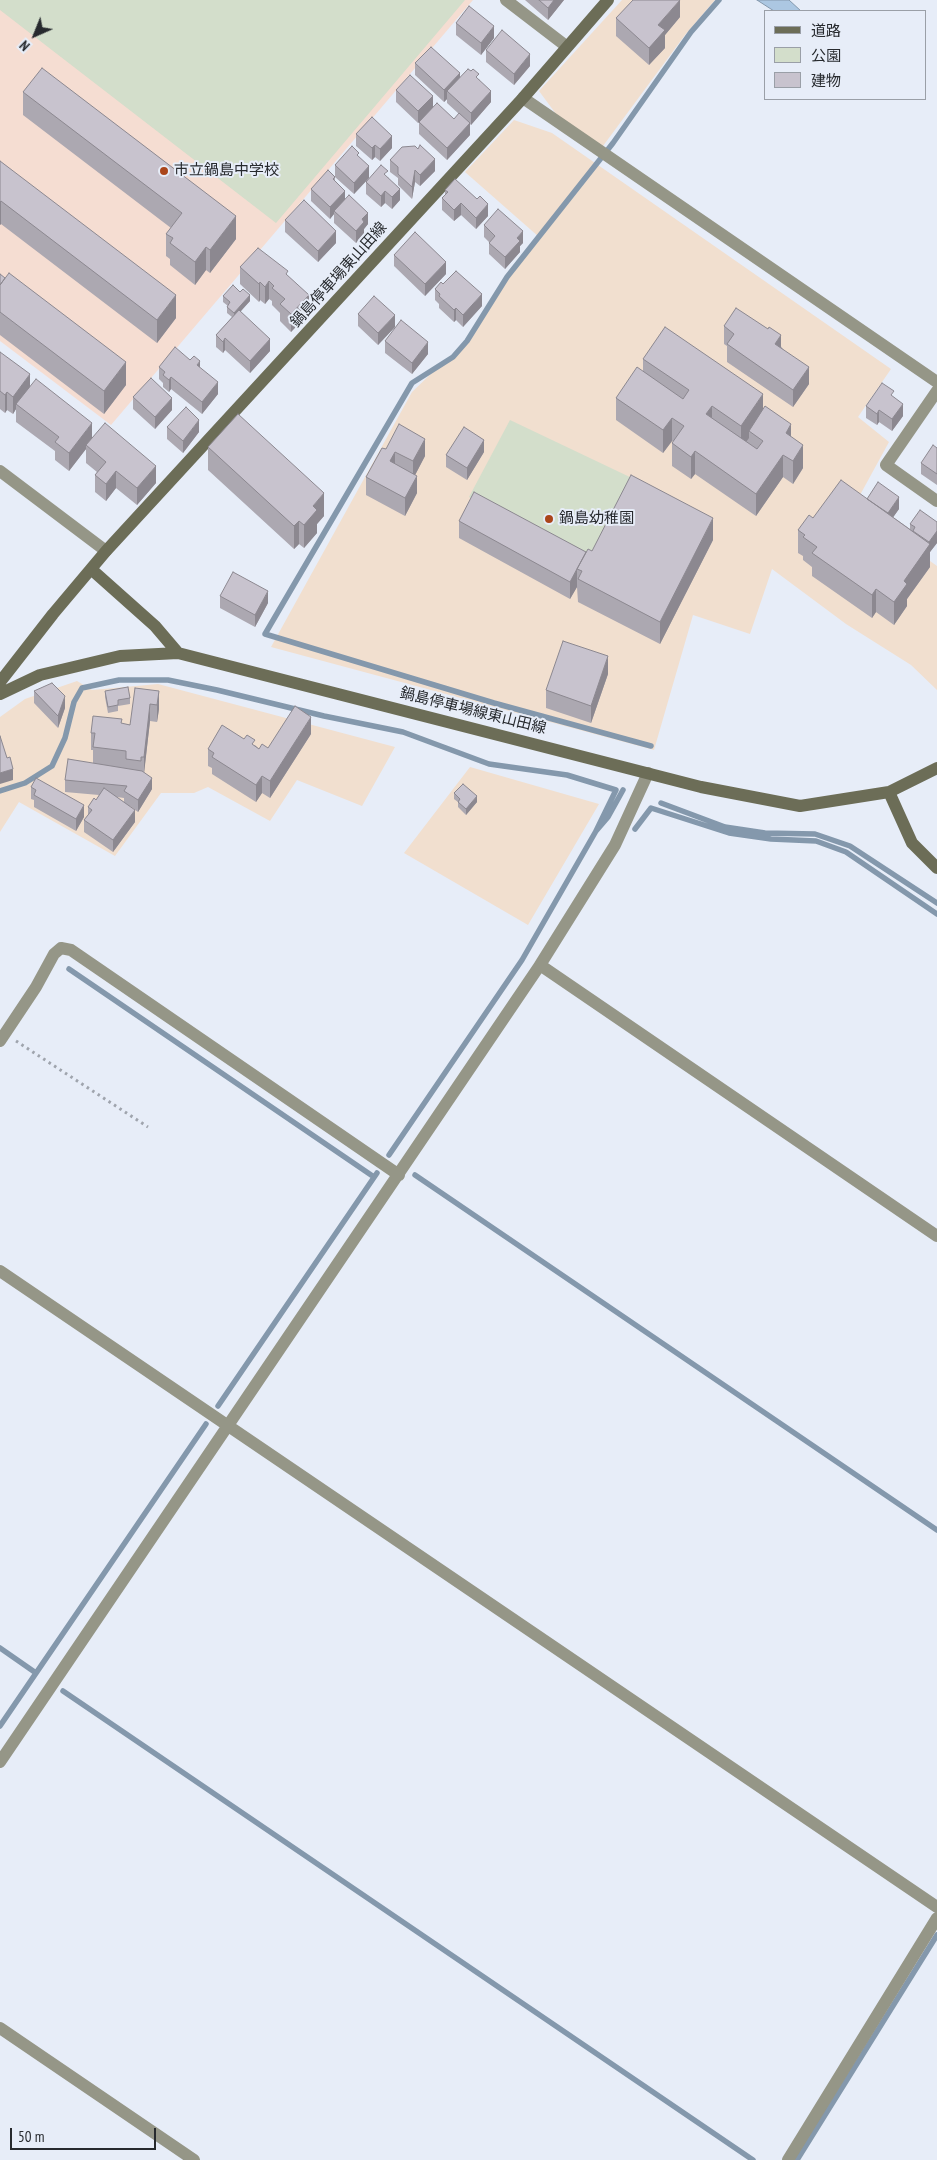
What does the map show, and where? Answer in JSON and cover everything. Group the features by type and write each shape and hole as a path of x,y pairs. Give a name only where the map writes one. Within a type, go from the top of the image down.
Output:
{"main road":[{"name":"鍋島停車場東山田線","path":"91,569 523,98 566,46 608,0"},
{"path":"0,682 91,569 155,626 178,653"},
{"name":"鍋島停車場線東山田線","path":"0,694 40,675 120,656 178,653 701,787 800,806 889,792 937,768"},
{"path":"889,792 912,843 937,868"}],"street":[{"path":"506,0 566,46"},
{"path":"523,98 610,160 937,382"},
{"path":"937,391 886,465 937,501"},
{"path":"0,471 106,551"},
{"path":"0,1762 540,965 615,845 648,773"},
{"path":"2,1037 36,987 54,954 60,948 71,950 399,1175"},
{"path":"540,965 937,1236"},
{"path":"0,1272 937,1907"},
{"path":"788,2160 937,1918"},
{"path":"0,2028 194,2160"}],"path":[{"path":"2,1037 148,1127"}],"shaded area":[{"name":"市立鍋島中学校","path":"0,0 473,0 111,425 0,341"},
{"path":"622,0 715,0 685,35 603,146 559,118 539,91"},
{"path":"514,120 552,133 891,369 858,417 889,442 854,506 937,566 937,690 911,665 846,624 772,569 750,634 693,615 654,750 271,647 412,392 439,366 453,357 467,341 507,277 539,237 465,172"},
{"path":"77,681 92,690 158,684 395,747 362,806 297,780 270,821 208,787 194,793 161,793 115,856 19,802 0,832 0,717 25,699"},
{"path":"470,767 599,804 528,925 404,853"}],"green space":[{"path":"0,0 465,0 276,223 0,10"},
{"path":"510,420 634,479 592,563 469,497"}],"water":[{"path":"757,0 789,0 800,10 772,10"}],"building":[{"path":"539,0 554,0 548,8"},
{"path":"633,0 680,0 658,25 665,30 649,48 616,18"},
{"path":"469,6 494,26 481,43 456,23"},
{"path":"502,30 530,54 514,74 486,50"},
{"path":"431,47 460,73 444,90 415,63"},
{"path":"42,68 236,216 210,250 206,247 195,262 170,243 173,238 166,234 182,213 23,92"},
{"path":"468,69 471,71 473,69 479,74 476,77 491,91 471,113 447,91"},
{"path":"410,75 433,96 418,111 396,90"},
{"path":"437,103 454,119 459,113 470,123 447,148 419,122"},
{"path":"372,117 392,136 380,149 375,145 372,148 356,134"},
{"path":"420,145 435,159 420,175 415,170 412,187 398,174 398,167 390,160 402,147 415,146 418,149"},
{"path":"352,146 359,153 357,155 369,166 354,183 335,165"},
{"path":"0,161 176,295 157,320 0,202"},
{"path":"381,165 388,171 384,174 400,189 392,197 385,191 381,196 366,182"},
{"path":"328,170 335,177 333,179 345,191 330,207 311,189"},
{"path":"455,179 477,199 480,196 488,204 476,218 461,203 454,210 442,198 448,192 445,190"},
{"path":"349,195 368,213 362,219 364,222 356,231 334,211"},
{"path":"304,200 336,231 318,251 285,220"},
{"path":"498,209 523,231 517,238 520,241 505,257 489,243 495,236 484,225"},
{"path":"415,232 446,262 425,284 394,255"},
{"path":"258,248 288,271 286,274 309,295 291,314 280,304 285,299 272,288 274,286 269,281 265,287 240,267"},
{"path":"456,271 482,294 463,315 456,308 454,310 439,296 440,294 435,289"},
{"path":"9,273 126,362 104,391 0,312 0,285"},
{"path":"0,274 5,278 0,285"},
{"path":"233,285 240,292 243,289 250,295 234,313 227,307 230,302 223,296"},
{"path":"374,296 395,315 378,333 358,314"},
{"path":"736,308 768,329 769,327 781,335 775,344 809,367 793,390 727,344 734,334 724,326"},
{"path":"239,310 270,339 250,361 225,338 223,342 216,335"},
{"path":"401,320 428,342 412,363 385,341"},
{"path":"665,327 763,394 741,426 712,406 706,414 757,449 763,441 749,431 765,406 791,424 786,433 803,445 793,461 783,455 756,494 695,451 691,457 672,443 684,426 672,418 663,430 616,398 637,367 683,399 689,390 643,359"},
{"path":"175,347 190,360 194,356 200,361 197,365 218,382 202,402 171,377 169,380 163,375 165,372 159,367"},
{"path":"0,352 30,374 13,397 7,392 5,395 0,391"},
{"path":"151,378 172,398 155,417 133,397"},
{"path":"36,379 92,423 69,453 55,442 59,437 16,404"},
{"path":"882,383 894,391 891,395 903,404 892,419 879,410 877,414 866,406"},
{"path":"186,407 199,420 183,441 167,427"},
{"path":"238,414 324,493 313,506 317,510 304,525 299,521 294,526 208,447"},
{"path":"105,423 156,466 137,488 116,471 106,484 95,475 106,462 86,445"},
{"path":"399,424 425,439 413,461 395,452 390,461 417,476 405,498 366,477 382,448 386,449"},
{"path":"464,427 484,440 467,468 446,455"},
{"path":"933,445 937,448 937,474 921,463"},
{"path":"631,475 713,518 660,622 578,579 582,571 577,569 588,549 592,551"},
{"path":"841,480 930,544 904,581 907,584 894,602 876,589 872,595 812,553 817,547 803,537 805,535 798,530 809,515 813,518"},
{"path":"878,482 899,497 888,513 867,499"},
{"path":"474,492 586,552 570,582 459,521"},
{"path":"920,510 937,522 937,531 929,542 913,531 915,527 910,524"},
{"path":"233,572 268,591 255,615 220,596"},
{"path":"563,641 608,656 591,706 546,690"},
{"path":"52,683 65,696 58,716 34,691"},
{"path":"128,687 130,698 118,700 118,705 108,707 105,691"},
{"path":"135,688 159,691 157,705 150,704 144,757 141,757 141,761 126,759 126,751 93,747 95,733 91,733 93,716 122,719 121,723 130,725"},
{"path":"295,706 311,717 270,781 262,776 256,785 212,757 214,753 208,749 222,725 244,739 247,735 255,740 252,744 259,749 262,744 268,748"},
{"path":"0,736 7,758 10,757 13,769 0,773"},
{"path":"68,759 142,771 152,778 138,800 124,791 127,786 65,780"},
{"path":"36,778 84,805 76,819 34,795 36,790 31,787"},
{"path":"463,784 477,796 466,809 458,802 460,799 454,793"},
{"path":"104,788 135,810 113,840 84,820 92,810 88,807 94,798 96,800"}],"waterway":[{"path":"651,746 494,703 265,634 412,383 453,357 467,341 507,277 613,143 691,32 719,0"},
{"path":"0,791 25,783 52,766 65,738 74,702 82,688 119,680 168,680 403,732 489,764 567,775 616,790 596,831"},
{"path":"389,1155 522,960 596,831 608,817 623,790"},
{"path":"661,803 725,827 765,833 815,834 850,846 937,903"},
{"path":"635,829 651,808 729,833 771,839 816,841 846,852 937,914"},
{"path":"69,969 374,1177"},
{"path":"218,1406 377,1173"},
{"path":"415,1175 937,1530"},
{"path":"0,1726 206,1424"},
{"path":"0,1648 36,1673"},
{"path":"63,1691 753,2160"},
{"path":"797,2160 937,1935"}],"place":[{"name":"市立鍋島中学校","path":"164,171"},
{"name":"鍋島幼稚園","path":"549,519"}]}
